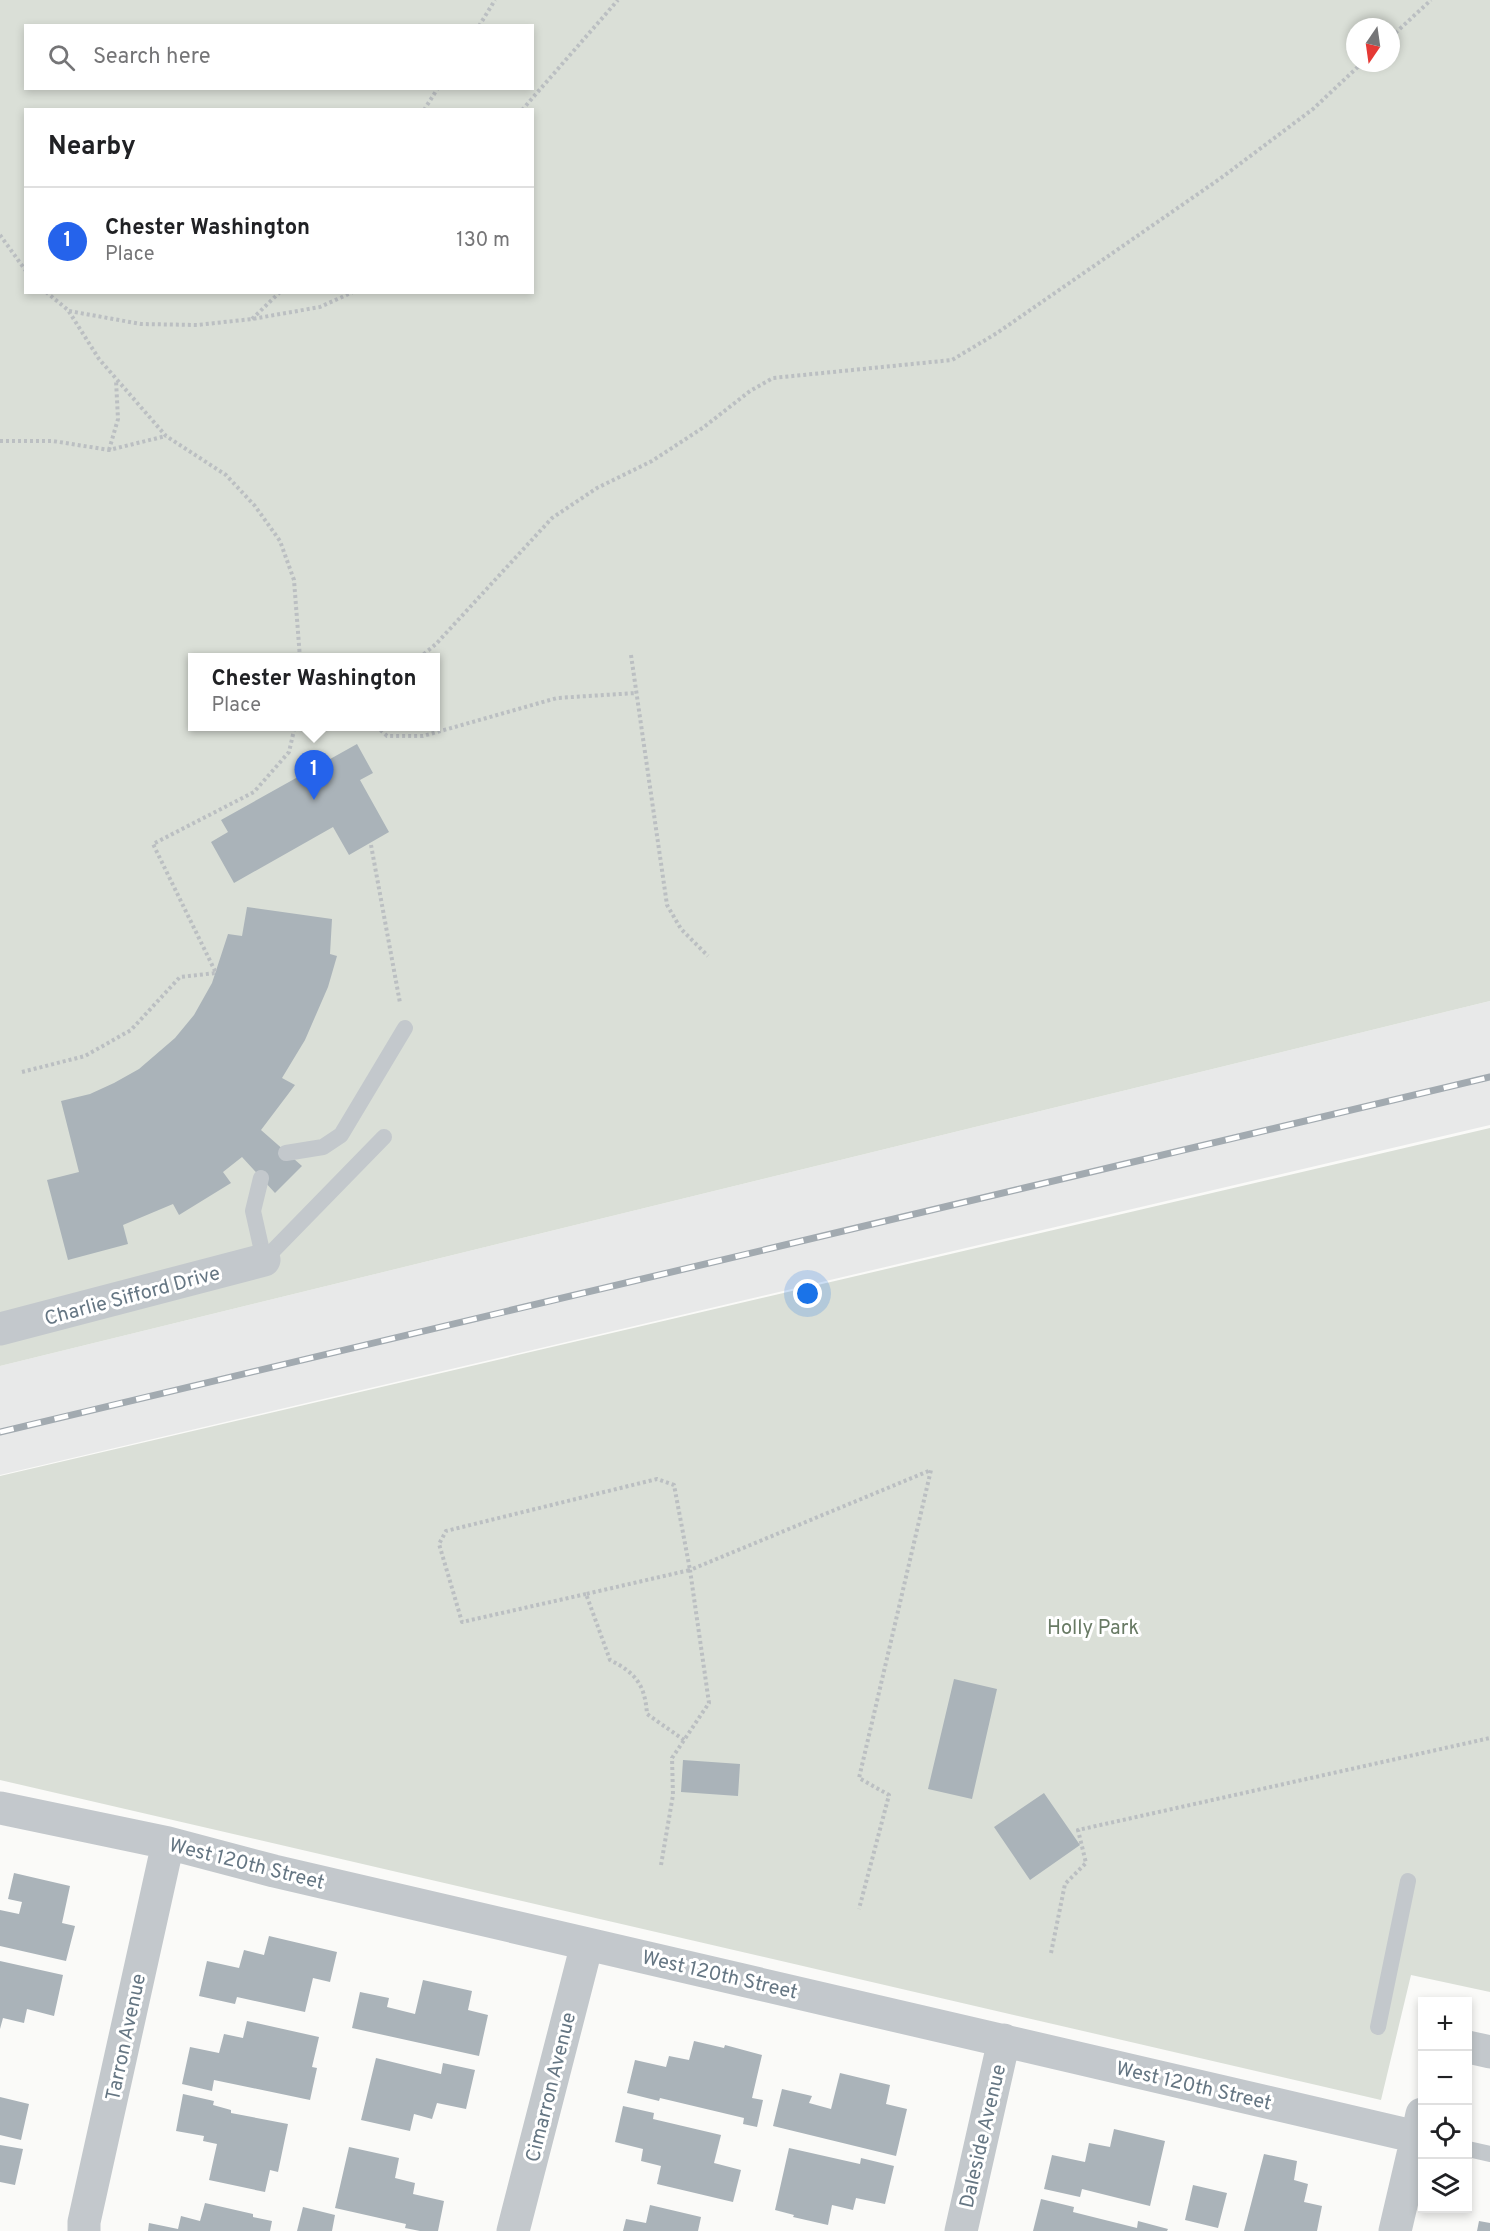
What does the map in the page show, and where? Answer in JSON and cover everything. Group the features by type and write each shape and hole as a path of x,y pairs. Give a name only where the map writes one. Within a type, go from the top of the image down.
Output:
{"street":[{"name":"Charlie Sifford Drive","path":"0,1329 264,1260"},
{"name":"West 120th Street","path":"0,1808 168,1842 274,1871 1004,2040 1418,2129"},
{"name":"Tarron Avenue","path":"84,2231 84,2222 168,1842"},
{"name":"Cimarron Avenue","path":"513,2231 587,1944"},
{"name":"Daleside Avenue","path":"961,2231 1004,2040"},
{"path":"1472,2048 1490,2052"},
{"path":"1395,2231 1418,2142"}],"lane":[{"path":"286,1153 323,1147 341,1135 405,1028"},
{"path":"264,1260 384,1137"},
{"path":"261,1178 253,1211 264,1260"},
{"path":"1378,2027 1408,1881"},
{"path":"1472,2150 1490,2154"}],"path":[{"path":"479,24 495,0"},
{"path":"524,108 618,0"},
{"path":"1400,29 1431,0"},
{"path":"424,653 436,644 552,518 597,488 652,462 704,427 750,391 773,378 952,360 997,333 1221,178 1312,109 1352,72"},
{"path":"425,108 437,90"},
{"path":"0,235 24,268"},
{"path":"48,294 68,310 99,359 166,436 226,475 255,506 280,541 294,580 300,653"},
{"path":"252,319 278,294"},
{"path":"68,310 141,324 197,326 320,307 349,294"},
{"path":"109,450 118,419 116,378"},
{"path":"0,441 53,441 109,450 166,436"},
{"path":"631,655 667,905 681,929 708,956"},
{"path":"382,731 387,736 423,736 556,698 636,693"},
{"path":"22,1072 85,1056 131,1030 180,977 216,973 153,844 254,792 289,752 295,731"},
{"path":"371,845 405,1028"},
{"path":"661,1865 673,1795 672,1758 709,1703 690,1570 674,1485 657,1479 446,1531 439,1544 462,1622 690,1570 931,1470 859,1778 889,1794 859,1909"},
{"path":"586,1594 610,1660 624,1667 638,1681 646,1695 647,1714 684,1740"},
{"path":"1051,1953 1065,1884 1086,1863 1078,1830 1490,1738"}],"shaded area":[{"path":"1490,1001 1490,1125 0,1475 0,1366"}],"green space":[{"path":"0,0 1490,0 1490,1001 0,1366"},
{"name":"Holly Park","path":"1490,1128 1490,1992 1411,1975 1381,2100 0,1780 0,1476"}],"building":[{"path":"357,744 373,773 360,780 389,832 349,855 333,827 234,883 211,842 228,832 221,820"},
{"path":"247,907 332,919 330,954 337,956 328,987 305,1040 282,1078 295,1085 261,1130 302,1166 275,1193 242,1157 223,1172 231,1183 179,1215 173,1204 123,1225 128,1244 68,1260 47,1180 79,1172 61,1101 90,1094 114,1083 139,1069 175,1038 194,1015 212,983 228,934 242,936"},
{"path":"954,1679 997,1689 972,1799 928,1789"},
{"path":"683,1760 740,1764 738,1796 681,1792"},
{"path":"1044,1793 1080,1845 1030,1880 994,1827"},
{"path":"14,1873 70,1886 62,1923 75,1926 66,1961 0,1946 0,1910 19,1914 22,1902 8,1899"},
{"path":"269,1936 337,1952 330,1982 313,1978 305,2012 237,1997 235,2004 199,1996 207,1961 239,1968 244,1950 264,1955"},
{"path":"0,1961 63,1975 54,2016 27,2009 24,2023 3,2018 0,2029"},
{"path":"423,1980 472,1991 468,2010 488,2015 479,2056 352,2028 360,1992 389,1998 387,2007 415,2014"},
{"path":"247,2021 319,2037 312,2067 317,2068 310,2100 214,2080 212,2091 182,2084 190,2047 219,2053 224,2034 243,2038"},
{"path":"694,2041 724,2048 725,2045 762,2055 752,2098 763,2100 757,2127 743,2124 744,2118 660,2098 659,2101 627,2093 635,2060 666,2067 669,2056 689,2060"},
{"path":"376,2058 441,2074 443,2063 475,2070 466,2109 437,2103 432,2119 414,2114 410,2131 361,2120"},
{"path":"840,2073 890,2085 886,2104 907,2109 896,2156 773,2126 782,2089 812,2096 809,2103 831,2109"},
{"path":"183,2094 214,2101 213,2105 231,2110 231,2113 288,2124 278,2172 270,2170 265,2192 209,2180 217,2144 203,2141 204,2136 176,2131"},
{"path":"0,2097 29,2104 21,2140 0,2135"},
{"path":"623,2106 654,2113 653,2119 721,2135 714,2163 741,2170 733,2202 657,2184 661,2166 641,2161 643,2149 615,2142"},
{"path":"1114,2129 1165,2141 1150,2206 1082,2189 1080,2197 1044,2189 1052,2155 1085,2162 1089,2143 1110,2147"},
{"path":"0,2145 23,2149 15,2185 0,2182"},
{"path":"349,2147 399,2158 395,2178 415,2183 413,2194 444,2201 438,2231 405,2228 406,2224 335,2208"},
{"path":"789,2148 860,2164 861,2158 894,2166 885,2204 856,2198 853,2210 832,2205 828,2225 793,2217 794,2215 775,2210"},
{"path":"1264,2154 1297,2161 1294,2180 1308,2184 1304,2202 1322,2206 1317,2231 1244,2231"},
{"path":"1193,2185 1227,2193 1218,2228 1185,2220"},
{"path":"1041,2199 1074,2207 1073,2212 1137,2228 1138,2221 1168,2229 1167,2231 1033,2231"},
{"path":"205,2203 253,2214 253,2217 272,2221 270,2231 148,2231 149,2223 178,2229 181,2216 200,2221"},
{"path":"650,2205 701,2217 698,2231 623,2231 626,2219 646,2223"},
{"path":"303,2207 335,2215 332,2231 297,2231"},
{"path":"1479,2221 1490,2223 1490,2231 1477,2231"}],"railway":[{"path":"0,1432 1490,1077"}],"place":[{"name":"Chester Washington","path":"314,800"}]}
